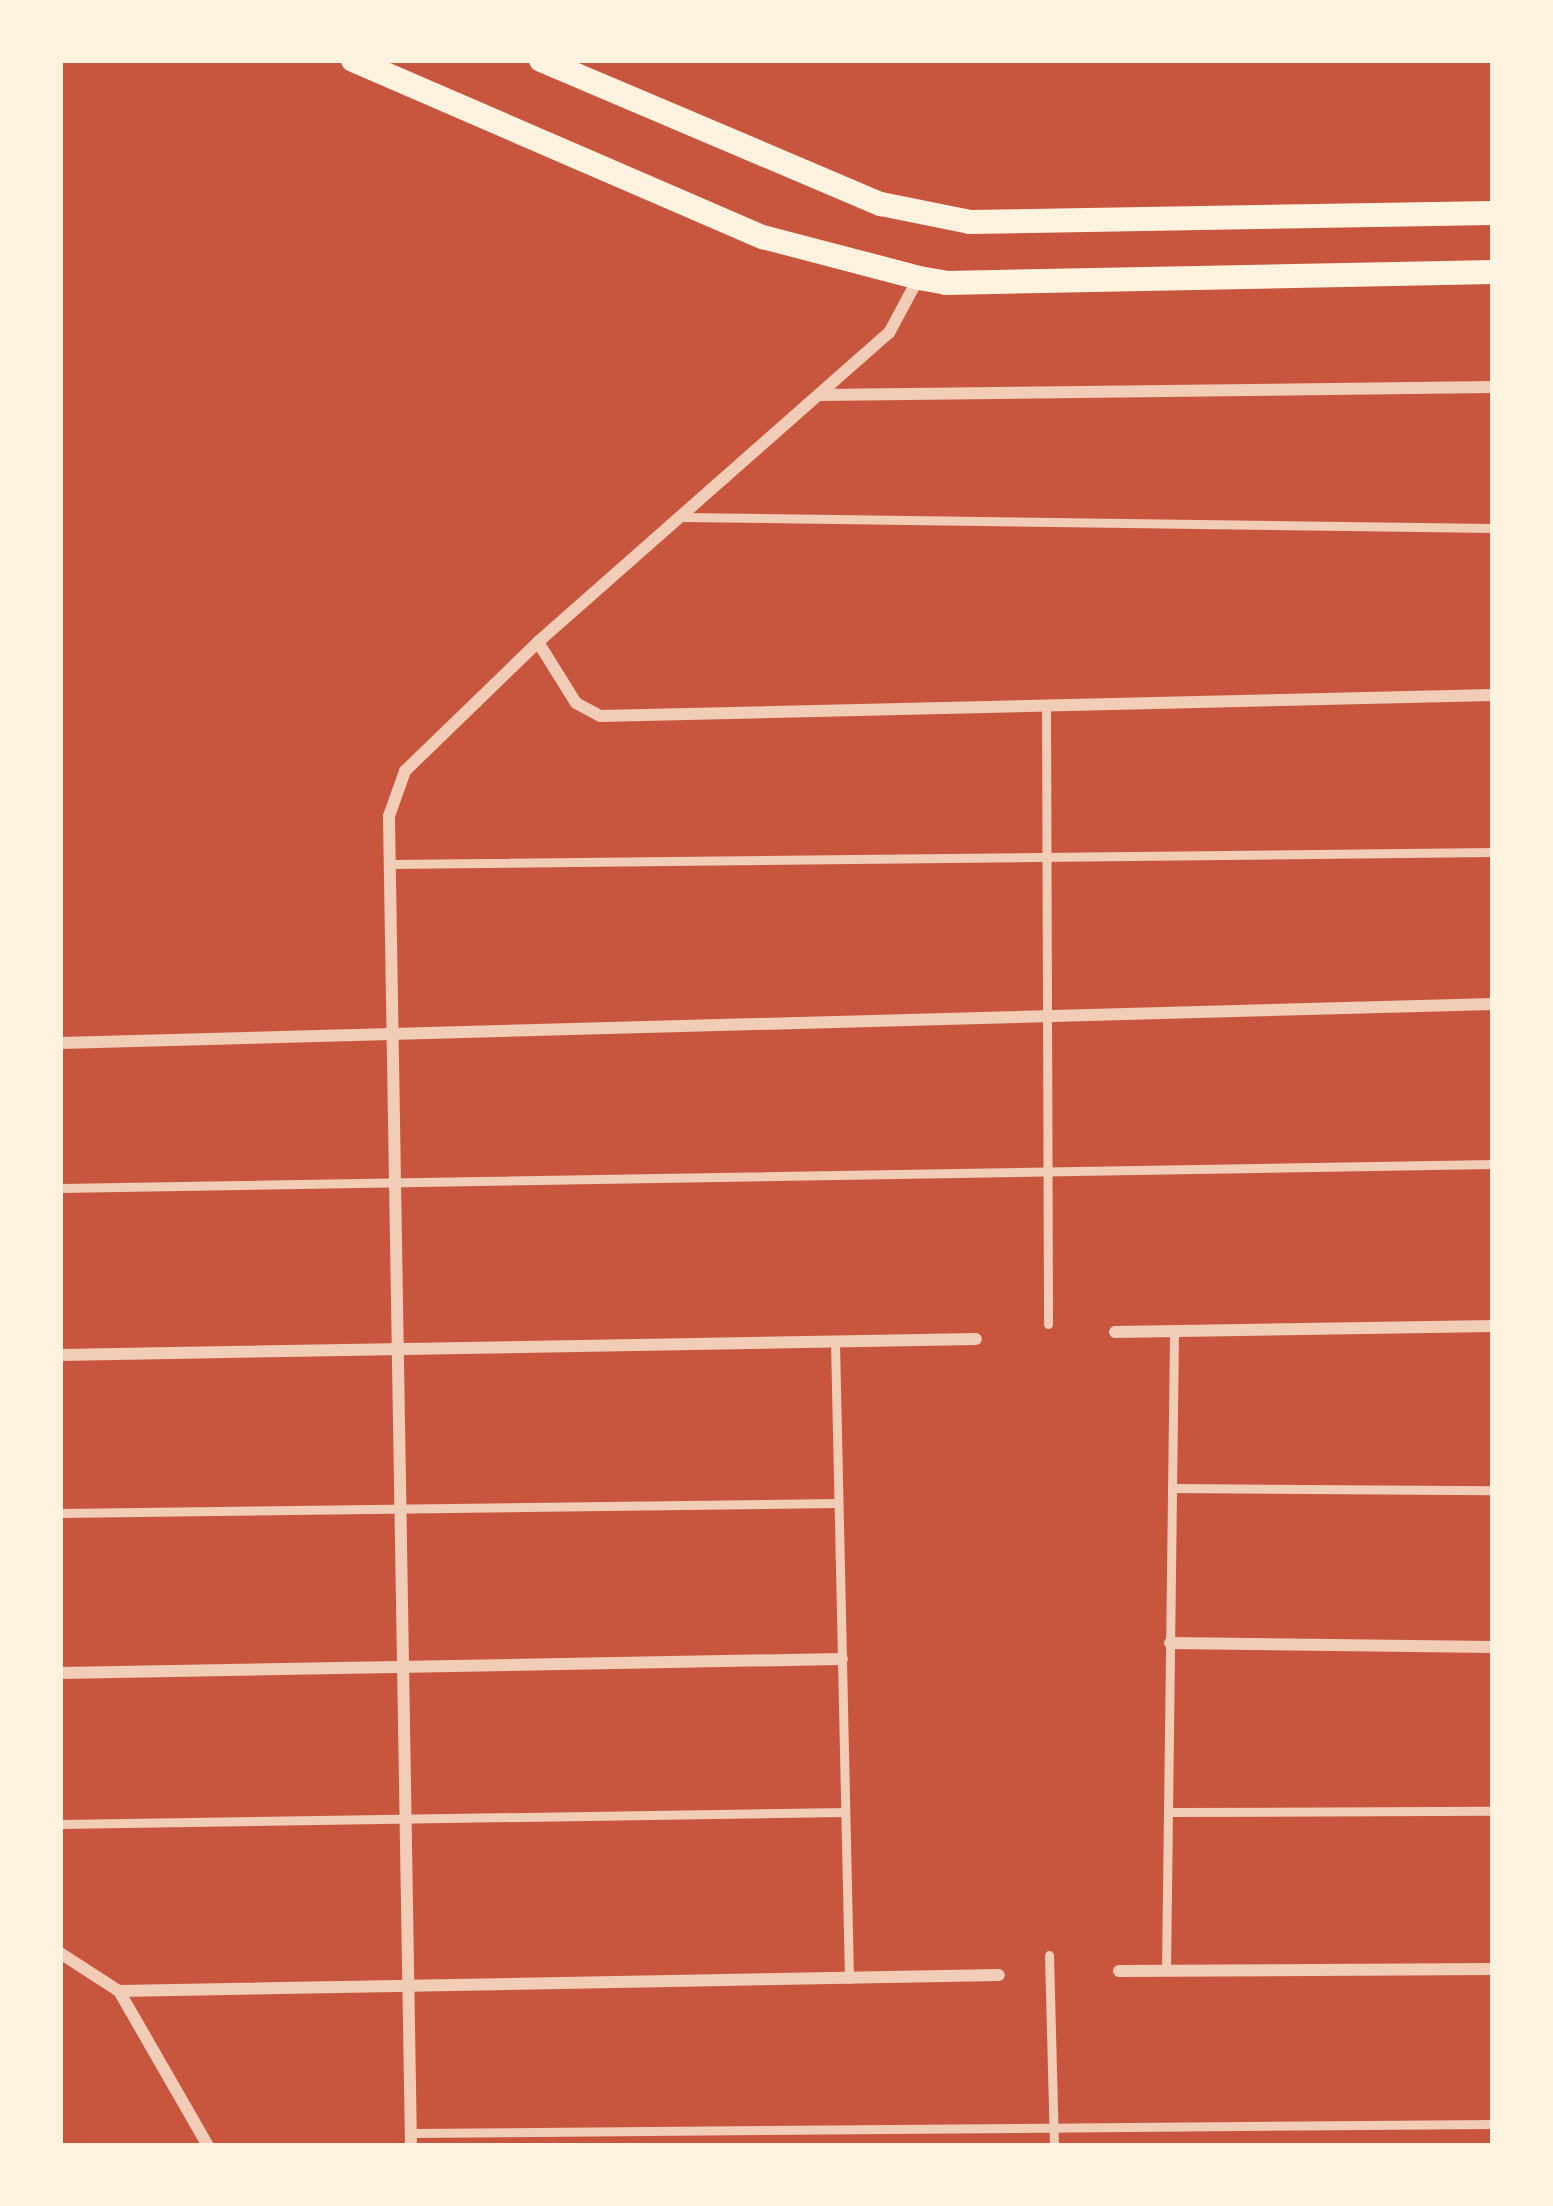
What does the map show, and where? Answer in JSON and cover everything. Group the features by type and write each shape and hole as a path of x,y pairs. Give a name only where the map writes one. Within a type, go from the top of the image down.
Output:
{"main road":[{"path":"353,60 763,237 919,278 946,283 1493,272"},
{"path":"541,60 880,204 970,221 1493,213"}],"street":[{"path":"411,2139 389,816 404,771 538,642 889,333 919,278"},
{"path":"819,395 1493,387"},
{"path":"538,642 582,710 600,716 1493,695"},
{"path":"60,1043 1493,1004"},
{"path":"1115,1332 1493,1326"},
{"path":"60,1355 976,1339"},
{"path":"1170,1643 1493,1647"},
{"path":"60,1673 842,1659"},
{"path":"60,1953 119,1990 208,2146"},
{"path":"1119,1971 1493,1969"},
{"path":"119,1990 999,1975"}],"lane":[{"path":"681,517 1493,528"},
{"path":"1046,706 1048,1324"},
{"path":"390,864 1493,852"},
{"path":"60,1187 1493,1164"},
{"path":"1166,1971 1174,1330"},
{"path":"835,1342 849,1979"},
{"path":"1172,1488 1493,1490"},
{"path":"60,1513 838,1503"},
{"path":"1168,1812 1493,1811"},
{"path":"60,1824 845,1812"},
{"path":"1049,1955 1054,2146"},
{"path":"411,2139 1493,2124"}]}
